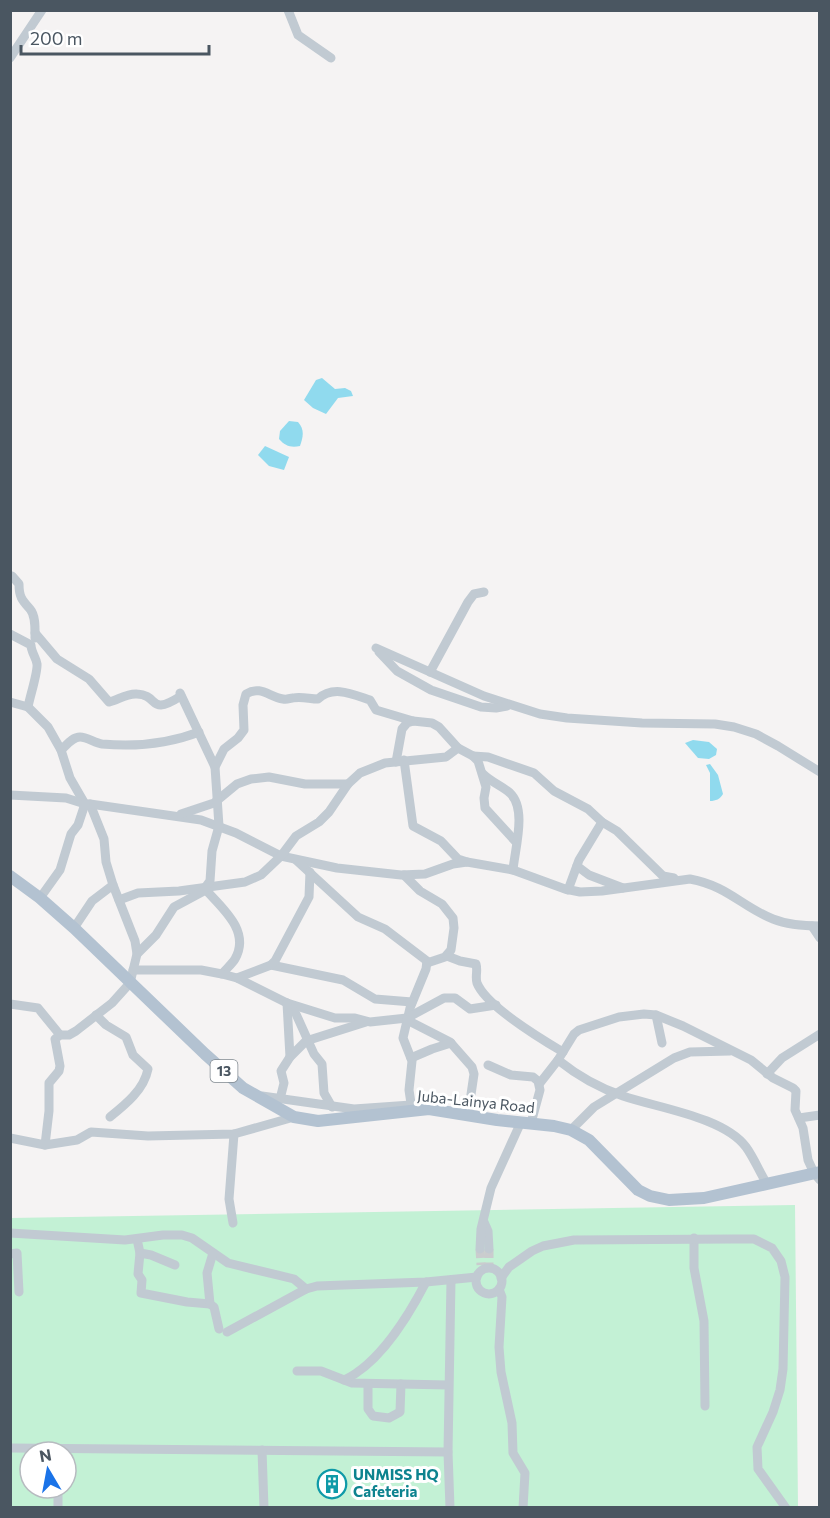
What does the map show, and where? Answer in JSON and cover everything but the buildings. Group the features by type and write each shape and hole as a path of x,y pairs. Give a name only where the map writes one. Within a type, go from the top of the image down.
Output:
{"main road":[{"name":"Juba-Lainya Road","path":"10,876 40,898 74,928 205,1054 254,1094 294,1117 318,1121 412,1108 554,1126 571,1130 590,1140 638,1190 650,1196 669,1200 691,1200 818,1175"}],"street":[{"path":"10,58 42,10"},
{"path":"288,10 298,35 331,58"},
{"path":"12,576 19,584 24,605 30,609 35,623 35,647 31,652"},
{"path":"430,672 468,602 474,594 484,592"},
{"path":"35,633 57,659 89,680 109,702 136,694 146,696 153,703 163,705 180,694 215,766 219,826 212,851 211,876 206,888 174,907 156,935 137,954"},
{"path":"10,634 31,645 31,652 37,662 37,673 31,688 28,707"},
{"path":"508,705 496,708 481,707 431,690 397,671 375,648 508,705 540,714 567,718 642,723 715,724 734,727 756,734 819,771"},
{"path":"215,766 224,749 244,730 243,697 250,691 262,691 284,699 295,697 318,699 322,694 335,690 370,700 376,710 436,725 442,729 458,748 473,756 480,764 486,787 483,802 485,808 516,842"},
{"path":"10,702 28,707 48,727 61,750 69,778 88,804 104,838 106,862 135,941 137,954 130,982 112,1003 69,1035 60,1035 55,1039 54,1047 60,1066 59,1071 49,1083 49,1111 45,1145"},
{"path":"413,721 407,723 402,729 400,761 413,826 441,841 458,859 513,870 568,890 602,891 679,879"},
{"path":"61,750 73,739 80,737 98,743 140,744 176,740 199,732"},
{"path":"119,900 138,893 206,888 253,879 261,875 281,856 296,836 329,812 348,784 360,772 370,767 400,761 446,757 458,748"},
{"path":"473,756 488,757 534,773 554,791 588,809 602,822 624,836 663,876 704,882 723,889 776,920 816,926 819,938"},
{"path":"483,774 509,792 518,802 519,813 513,870"},
{"path":"178,815 210,805 241,782 263,777 304,784 348,784"},
{"path":"10,795 66,798 88,804 178,815 219,826 281,856 337,868 404,875 425,874 453,864 467,862"},
{"path":"40,898 60,870 71,834 88,804"},
{"path":"568,890 577,866 602,822"},
{"path":"296,860 358,917 385,929 425,959 427,963"},
{"path":"577,866 597,878 624,888"},
{"path":"237,978 271,965 278,957 309,897 310,872"},
{"path":"404,875 420,891 442,904 453,918 452,945 447,956"},
{"path":"74,928 92,901 113,885"},
{"path":"206,888 238,930 239,944 235,959 222,974"},
{"path":"254,1094 354,1109 412,1108 411,1058 403,1038 407,1019 427,963 447,956 476,964 478,984 485,995 560,1056 577,1076 616,1093 705,1120 724,1130 746,1147 767,1184"},
{"path":"271,965 343,980 375,999 412,1002"},
{"path":"134,969 201,970 222,974 237,978 287,1003 335,1018 355,1018 366,1022"},
{"path":"280,1099 284,1081 281,1071 302,1043 308,1040 366,1022 407,1019 444,998 455,998 470,1009 496,1005"},
{"path":"287,1003 300,1020 314,1054 322,1064 324,1093 332,1107"},
{"path":"287,1003 290,1057"},
{"path":"10,1004 38,1008 60,1035"},
{"path":"96,1015 106,1025 126,1037 134,1055 148,1069 140,1088 110,1117"},
{"path":"484,1249 481,1229 486,1201 539,1098 540,1083 574,1034 582,1029 632,1015 656,1015 683,1026 751,1060 767,1074 796,1091 795,1107 803,1128 809,1164 818,1175"},
{"path":"656,1015 662,1043"},
{"path":"407,1019 452,1043 474,1070 468,1115"},
{"path":"767,1074 782,1058 819,1034"},
{"path":"411,1058 452,1043"},
{"path":"571,1130 594,1107 651,1070 683,1054 732,1050"},
{"path":"488,1065 513,1076 533,1077 540,1083"},
{"path":"799,1118 819,1114"},
{"path":"12,1136 45,1145 77,1140 91,1132 148,1136 234,1134 294,1117"},
{"path":"233,1223 229,1199 234,1134"},
{"path":"10,1233 105,1239 182,1235 192,1238 221,1259 236,1265 294,1279 306,1289"},
{"path":"694,1238 694,1268 704,1321 705,1406"},
{"path":"137,1239 140,1254 138,1274 142,1280 141,1293 210,1304 214,1308 223,1331 306,1289 332,1284 451,1280 483,1270 497,1271 502,1284 499,1289 492,1293 484,1293 477,1286 483,1270"},
{"path":"501,1278 509,1267 532,1251 574,1240 754,1239 772,1248 781,1261 784,1277 783,1369 780,1390 773,1412 757,1447 758,1469 786,1508"},
{"path":"10,1254 17,1253 20,1292"},
{"path":"210,1304 207,1273 213,1253"},
{"path":"140,1254 152,1255 175,1266"},
{"path":"450,1508 448,1385 451,1280"},
{"path":"344,1380 359,1373 370,1363 407,1317 426,1282"},
{"path":"499,1289 502,1297 499,1347 501,1372 512,1423 513,1453 525,1473 523,1508"},
{"path":"297,1371 321,1371 352,1383 448,1385"},
{"path":"368,1384 368,1409 373,1416 389,1418 400,1412 401,1384"},
{"path":"262,1450 264,1508"},
{"path":"78,1451 448,1452"}],"green space":[{"path":"795,1205 798,1507 11,1507 10,1218"}],"water":[{"path":"322,378 335,389 345,388 351,391 353,396 338,398 326,414 313,408 304,400 316,380"},
{"path":"289,421 298,422 302,428 303,437 300,446 288,446 279,439 280,431"},
{"path":"265,446 289,457 284,470 269,466 258,455"},
{"path":"693,740 709,742 717,749 716,755 709,759 698,758 685,743"},
{"path":"710,764 718,775 723,794 714,801 710,801 710,773 706,765"}],"tunnel":[{"path":"480,1249 481,1265"},
{"path":"489,1249 489,1265"}],"place":[{"name":"UNMISS HQ Cafeteria","path":"332,1484"}]}
